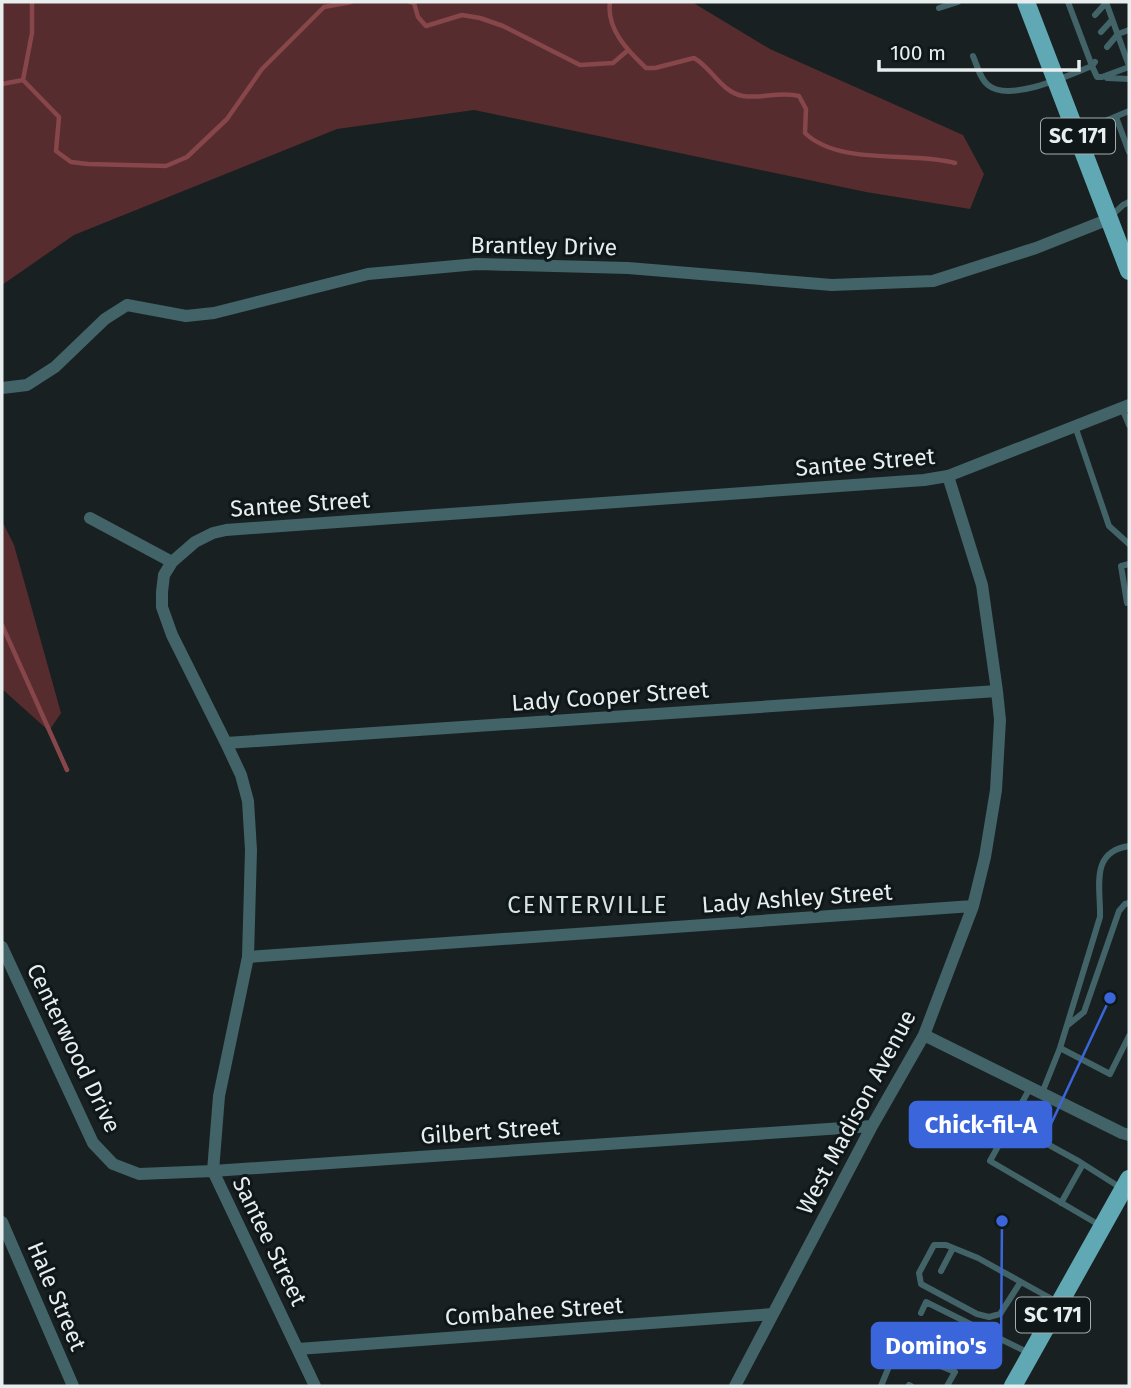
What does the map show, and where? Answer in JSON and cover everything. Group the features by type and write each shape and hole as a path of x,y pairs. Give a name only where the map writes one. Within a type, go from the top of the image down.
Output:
{"main road":[{"name":"SC 171","path":"1026,2 1129,271"},
{"name":"SC 171","path":"1013,1386 1126,1184"}],"street":[{"name":"Brantley Drive","path":"2,388 27,385 55,367 105,319 127,305 186,316 214,313 368,274 477,264 628,268 832,285 933,281 1036,248 1109,219"},
{"name":"Santee Street","path":"315,1386 213,1171 219,1096 248,957 251,850 248,801 241,775 172,635 162,607 164,575 172,562 195,542 226,530 924,480 948,476 1126,407"},
{"name":"West Madison Avenue","path":"734,1386 872,1126 924,1035 973,906 985,857 996,790 1000,720 982,584 948,476"},
{"path":"90,518 172,562"},
{"name":"Lady Cooper Street","path":"226,743 997,691"},
{"name":"Lady Ashley Street","path":"248,957 973,906"},
{"name":"Centerwood Drive","path":"2,947 93,1143 113,1164"},
{"path":"924,1035 1129,1135"},
{"name":"Gilbert Street","path":"113,1164 139,1174 213,1171 872,1126"},
{"name":"Hale Street","path":"2,1223 73,1386"},
{"name":"Combahee Street","path":"298,1349 773,1314"}],"lane":[{"path":"939,8 958,2"},
{"path":"1068,2 1097,77 1129,79"},
{"path":"1095,15 1106,2"},
{"path":"1102,77 1129,66 1127,54 1106,2"},
{"path":"1101,32 1112,20"},
{"path":"1107,47 1118,34 1129,30"},
{"path":"1122,44 1129,41"},
{"path":"973,56 989,87 1005,91 1057,81 1093,64"},
{"path":"1077,133 1129,111"},
{"path":"1116,117 1129,152"},
{"path":"1109,219 1129,202"},
{"path":"1126,407 1129,425"},
{"path":"1075,426 1109,526 1129,544"},
{"path":"1127,603 1121,566 1129,564"},
{"path":"1103,1226 990,1161 1060,1048 1100,917 1101,895 1097,881 1101,864 1111,853 1129,846"},
{"path":"1067,1026 1084,1012 1119,911 1129,903"},
{"path":"1060,1048 1110,1074 1129,1036"},
{"path":"1011,1124 1083,1164 1126,1184"},
{"path":"1061,1203 1083,1164"},
{"path":"1020,1283 1000,1314 989,1317 977,1314 921,1284 919,1273 934,1245 946,1245 978,1258 1059,1304"},
{"path":"941,1271 953,1248"},
{"path":"921,1314 926,1302 1031,1354"},
{"path":"887,1382 902,1343"},
{"path":"928,1357 955,1372 947,1386"}],"shaded area":[{"path":"2,2 692,2 770,49 963,135 984,174 970,209 866,192 474,110 337,129 74,235 2,285"},
{"path":"2,521 14,545 61,713 49,731 2,689"}],"waterway":[{"path":"23,80 32,33 32,2"},
{"path":"23,80 59,117 56,151 71,162 166,166 187,157 227,119 262,69 324,7 351,2"},
{"path":"410,2 414,3 418,17 426,26 462,15 480,18 503,26 580,65 613,63 627,51"},
{"path":"610,2 611,21 615,30 626,47 646,68 694,58 735,94 750,97 784,94 799,96 806,109 805,133 819,143 856,154 955,163"},
{"path":"2,84 23,80"},
{"path":"2,625 67,770"}],"place":[{"name":"Chick-fil-A","path":"1110,998"},
{"name":"Domino's","path":"1002,1221"}],"district":[{"name":"CENTERVILLE","path":"588,905"}]}
